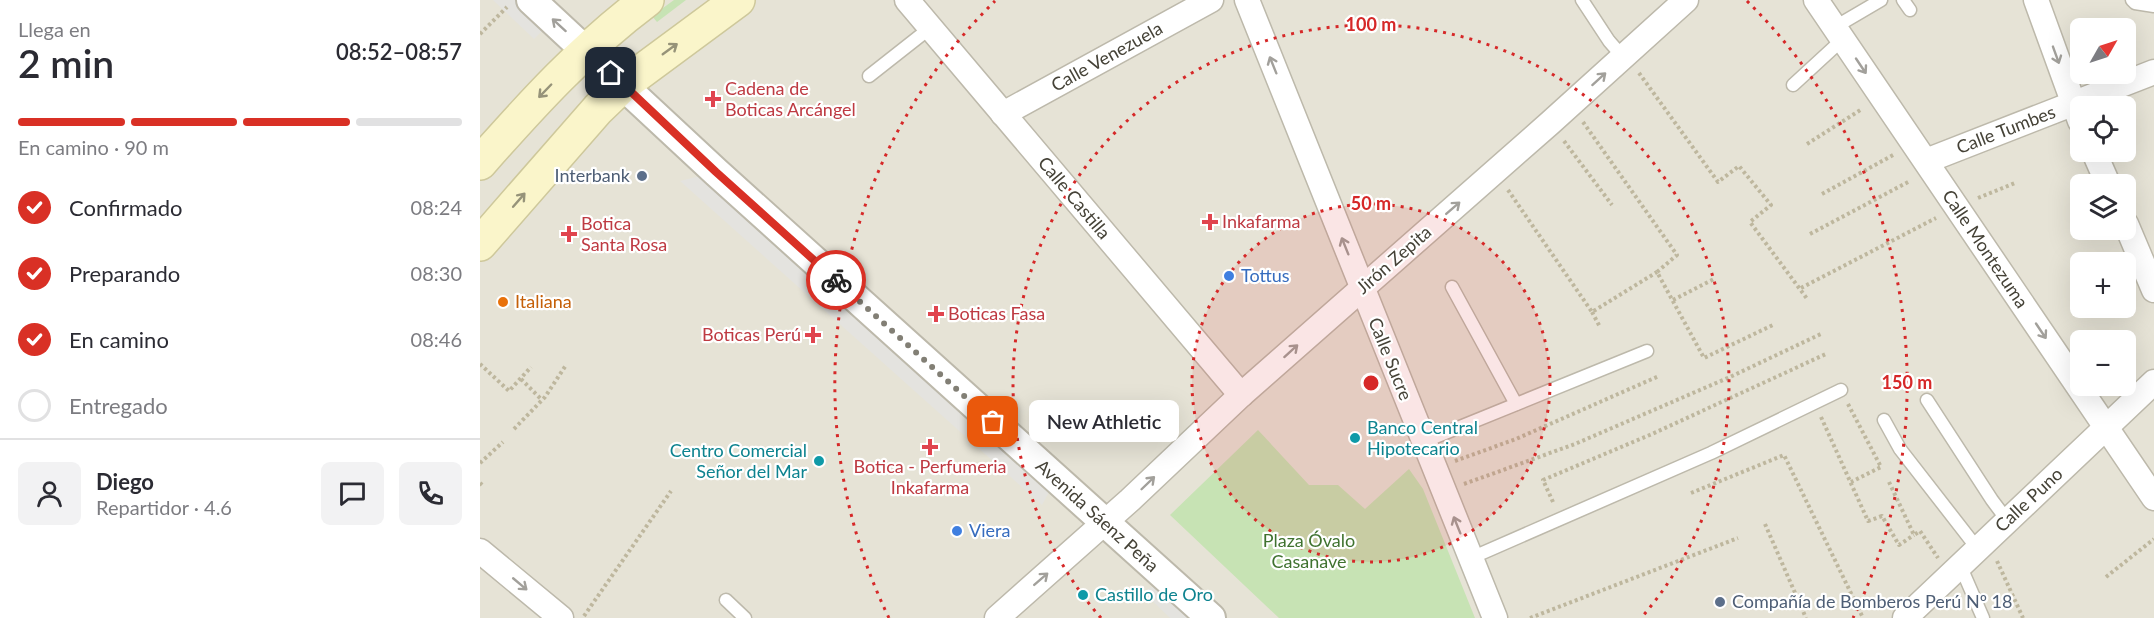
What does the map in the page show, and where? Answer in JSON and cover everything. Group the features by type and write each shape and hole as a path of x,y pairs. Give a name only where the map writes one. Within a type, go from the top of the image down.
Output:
{"main road":[{"path":"480,163 537,99 586,49 647,0"},
{"path":"480,244 598,109 623,85 738,0"}],"street":[{"name":"Avenida Sáenz Peña","path":"531,0 716,172 1211,618"},
{"name":"Calle Castilla","path":"907,0 1241,395"},
{"name":"Calle Venezuela","path":"1003,114 1211,0"},
{"name":"Calle Sucre","path":"1247,0 1495,618"},
{"name":"Jirón Zepita","path":"997,618 1105,523 1241,395 1686,0"},
{"name":"Calle Montezuma","path":"1816,0 2154,498"},
{"path":"2036,0 2071,96"},
{"name":"Calle Tumbes","path":"2108,96 2154,72"},
{"name":"Calle Tumbes","path":"1923,157 2070,114"},
{"path":"2133,240 2154,290"},
{"name":"Calle Puno","path":"1905,618 2154,382"},
{"path":"480,551 561,618"}],"lane":[{"path":"1582,0 1609,41 1624,56"},
{"path":"1793,85 1839,33 1881,0"},
{"path":"2132,0 2135,3 2154,6"},
{"path":"869,76 930,28"},
{"path":"1452,286 1516,404"},
{"path":"1423,442 1647,351"},
{"path":"1471,558 1711,453 1841,390"},
{"path":"1927,400 2007,520"},
{"path":"1884,420 1900,449 1982,544"},
{"path":"1955,570 1983,618"},
{"path":"726,600 745,618"}],"path":[{"path":"480,34 514,0"},
{"path":"1624,56 1718,182 1739,166 1771,205 1750,222 1808,300"},
{"path":"1807,144 1882,97"},
{"path":"1570,105 1677,255 1657,272 1592,312"},
{"path":"1550,123 1612,205"},
{"path":"1822,194 1923,157"},
{"path":"1810,234 1913,179 1923,157"},
{"path":"1495,171 1600,327"},
{"path":"1801,288 1957,207 2015,183"},
{"path":"1657,272 1704,358 1775,324"},
{"path":"1673,300 1714,279"},
{"path":"1444,492 1575,444 1823,333"},
{"path":"1561,519 1543,480 1652,434 1826,354"},
{"path":"480,364 509,391 531,368"},
{"path":"514,429 542,400 566,365"},
{"path":"1434,468 1516,439 1659,376"},
{"path":"521,379 542,400"},
{"path":"1841,390 1881,467 1851,482"},
{"path":"1815,403 1868,522 1882,516 1899,545 1920,531 1955,570"},
{"path":"480,463 503,442"},
{"path":"1691,493 1784,455 1863,618"},
{"path":"1889,482 1914,535"},
{"path":"582,618 671,490"},
{"path":"1765,524 1806,618"},
{"path":"1530,618 1738,538"},
{"path":"2106,577 2154,539"},
{"path":"1982,544 2023,618"}],"shaded area":[{"path":"480,0 2154,0 2154,618 480,618"},
{"path":"493,0 518,0 546,27 534,39"},
{"path":"716,172 1056,479 1042,505 680,181"},
{"path":"1167,579 1211,618 1170,618 1143,592"}],"green space":[{"path":"674,0 686,0 657,22 652,16"},
{"name":"Plaza Óvalo Casanave","path":"1258,430 1309,485 1338,485 1365,509 1409,469 1423,489 1475,618 1279,618 1170,515"}],"way so far":[{"path":"836,280 993,422"}],"place":[{"name":"Cadena de Boticas Arcángel","path":"713,99"},
{"name":"Interbank","path":"642,176"},
{"name":"Inkafarma","path":"1210,222"},
{"name":"Botica Santa Rosa","path":"569,234"},
{"name":"Tottus","path":"1229,276"},
{"name":"Italiana","path":"503,302"},
{"name":"Boticas Fasa","path":"936,314"},
{"name":"Boticas Perú","path":"813,335"},
{"name":"New Athletic","path":"993,422"},
{"name":"Banco Central Hipotecario","path":"1355,438"},
{"name":"Botica - Perfumeria Inkafarma","path":"930,447"},
{"name":"Centro Comercial Señor del Mar","path":"819,461"},
{"name":"Viera","path":"957,531"},
{"name":"Castillo de Oro","path":"1083,595"},
{"name":"Compañía de Bomberos Perú Nº 18","path":"1720,602"}],"route":[{"path":"611,73 836,280"}]}
